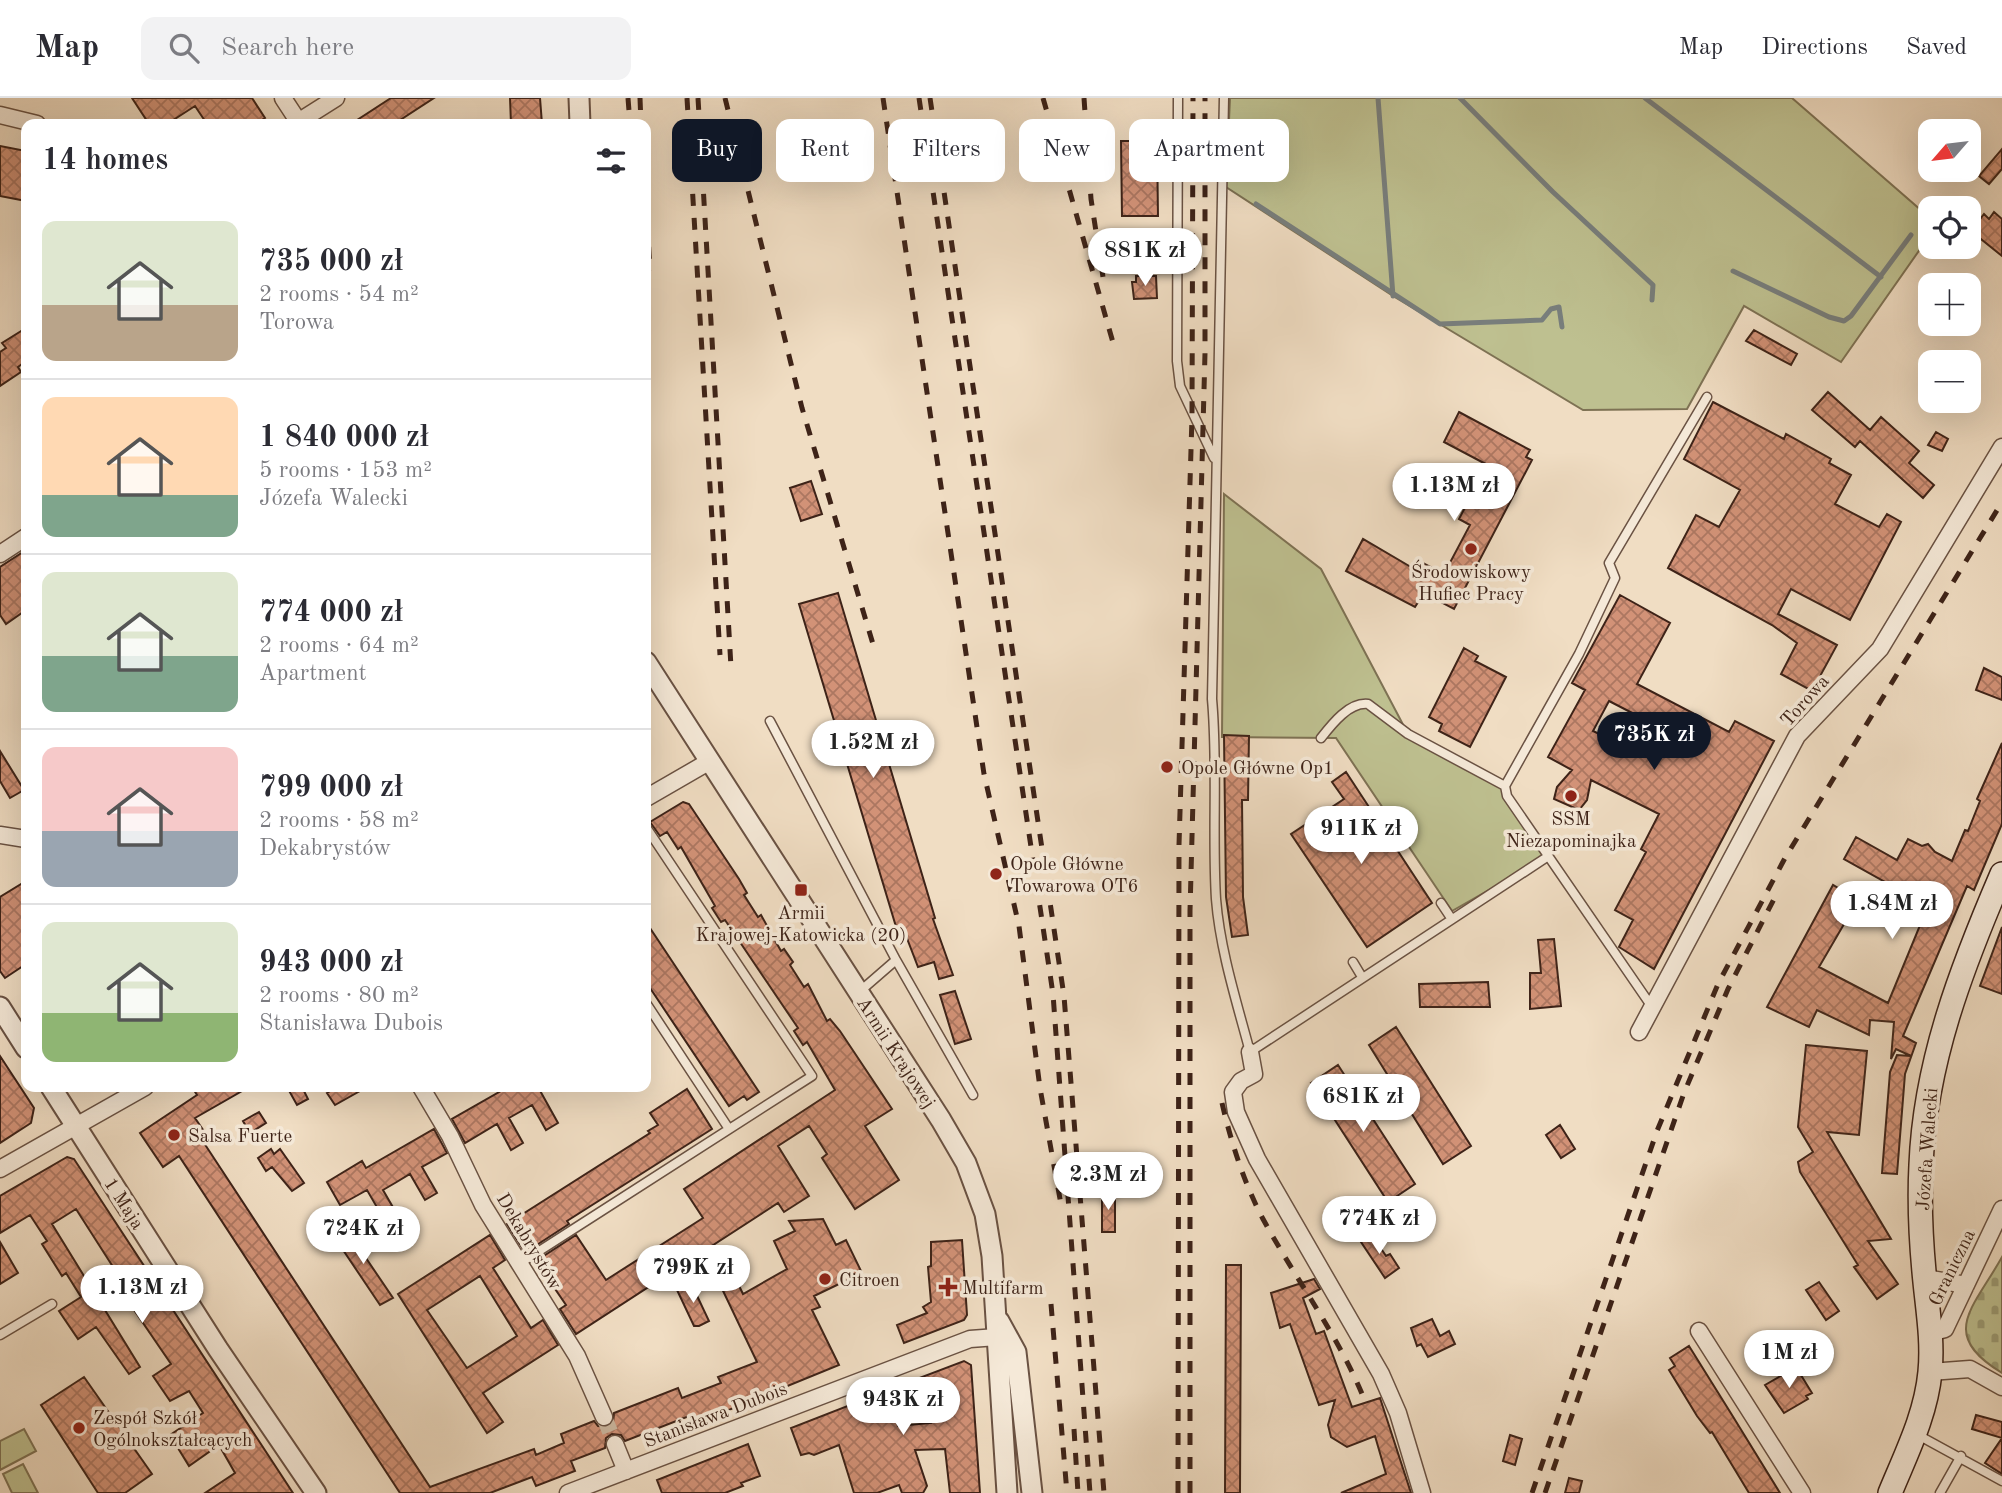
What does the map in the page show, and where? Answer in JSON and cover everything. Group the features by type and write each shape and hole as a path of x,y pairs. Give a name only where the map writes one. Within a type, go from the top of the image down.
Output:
{"main road":[{"name":"Józefa Walecki","path":"1890,1493 1915,1434 1930,1372 1921,1176 1927,1099 1937,1047 2002,874"}],"street":[{"path":"282,98 296,119"},
{"path":"305,119 336,98"},
{"path":"579,98 580,119"},
{"path":"0,115 21,120"},
{"name":"Torowa","path":"1639,1032 1797,736 1880,649 2002,447"},
{"path":"0,554 21,540"},
{"name":"Armii Krajowej","path":"651,670 942,1120 978,1189 992,1256 1007,1493"},
{"path":"651,795 710,761"},
{"path":"0,835 21,838"},
{"path":"0,1007 21,1040"},
{"path":"1250,1052 1254,1074 1241,1081 1233,1092 1245,1134 1272,1187 1381,1374 1398,1413 1422,1493"},
{"name":"1 Maja","path":"54,1092 218,1349 316,1493"},
{"path":"0,1169 136,1092"},
{"name":"Dekabrystów","path":"424,1092 450,1136 483,1205 577,1356 604,1417"},
{"name":"Graniczna","path":"1930,1333 1945,1329 2002,1209"},
{"path":"1925,1278 1966,1285"},
{"path":"995,1314 1016,1352 1032,1493"},
{"path":"1699,1331 1802,1493"},
{"name":"Stanisława Dubois","path":"568,1493 970,1339 997,1337"},
{"path":"1930,1372 1970,1369 2002,1387"},
{"path":"615,1444 626,1471"}],"lane":[{"path":"1178,98 1177,361 1180,386 1216,461"},
{"path":"1224,98 1212,699 1216,746 1216,901 1250,1052 1547,857"},
{"path":"1653,1007 1547,857 1507,796 1505,786 1579,654 1615,579 1609,562 1707,397"},
{"path":"1321,738 1338,718 1361,704 1368,704 1408,734 1505,786"},
{"path":"770,721 896,960 973,1095"},
{"path":"519,1264 812,1076 651,834"},
{"path":"1441,903 1451,918"},
{"path":"858,993 896,960"},
{"path":"1353,962 1362,977"},
{"path":"651,1011 729,1129"},
{"path":"0,1335 52,1304"},
{"path":"1915,1434 1961,1456 2002,1481"},
{"path":"1940,1493 1961,1456"}],"green space":[{"path":"1230,98 1792,98 1918,208 1918,252 1841,362 1744,306 1687,409 1583,410 1393,296 1226,187 1226,182 1289,182 1289,119 1229,119"},
{"path":"1224,494 1321,569 1408,734 1505,786 1547,857 1452,911 1336,738 1222,737"},
{"path":"2002,1257 2002,1373 1982,1359 1971,1346 1966,1333 1972,1306"},
{"path":"24,1429 36,1451 0,1470 0,1441"},
{"path":"23,1464 38,1493 12,1493 3,1474"}],"building":[{"path":"132,98 252,98 265,118 204,119 195,106 175,119 146,119"},
{"path":"391,98 434,98 402,119 359,119"},
{"path":"510,98 540,98 542,119 511,119"},
{"path":"1121,141 1129,141 1129,182 1158,182 1158,216 1122,216"},
{"path":"0,146 21,150 21,200 0,196"},
{"path":"2002,149 2002,169 1989,184 1981,178 1981,174"},
{"path":"1994,212 2002,219 2002,256 1981,239 1981,218 1984,214 1989,219"},
{"path":"1136,276 1156,276 1157,298 1134,299 1132,282 1136,282"},
{"path":"1754,330 1797,354 1791,365 1746,341"},
{"path":"21,331 21,365 18,367 21,372 0,386 0,352 6,348 2,343"},
{"path":"1828,392 1870,430 1881,417 1919,451 1909,463 1934,485 1923,498 1860,441 1855,447 1812,410"},
{"path":"1713,402 1784,439 1786,434 1831,459 1829,463 1851,475 1835,504 1879,527 1887,514 1901,522 1850,620 1791,589 1778,614 1837,645 1812,691 1781,674 1797,643 1772,625 1668,568 1696,515 1719,527 1740,490 1684,459"},
{"path":"1459,412 1530,450 1526,457 1532,460 1454,609 1424,593 1415,607 1346,571 1363,539 1416,570 1421,562 1444,574 1470,525 1459,519 1475,488 1486,494 1499,471 1444,442"},
{"path":"1936,432 1948,439 1942,451 1928,445"},
{"path":"811,481 822,514 801,521 790,488"},
{"path":"21,553 21,614 6,624 0,615 0,567"},
{"path":"838,593 935,918 933,919 953,975 939,979 934,962 918,967 903,928 897,930 799,604"},
{"path":"1620,595 1670,623 1637,684 1729,732 1735,721 1774,741 1654,969 1619,947 1633,920 1615,910 1646,852 1641,849 1659,814 1591,780 1587,800 1579,810 1554,799 1557,787 1572,770 1548,757 1585,690 1572,683","holes":["1609,701 1642,718 1626,747 1593,731"]},
{"path":"1464,648 1478,656 1475,661 1506,677 1470,747 1439,731 1442,724 1429,717"},
{"path":"1984,668 2002,677 2002,700 1976,690"},
{"path":"1224,735 1249,736 1248,800 1242,800 1243,897 1248,935 1232,937 1226,897"},
{"path":"2002,743 2002,824 1974,890 1967,886 1903,1036 1916,1043 1905,1074 1897,1174 1882,1173 1890,1072 1897,1055 1911,1056 1896,1049 1891,1059 1894,1022 1870,1020 1869,1035 1817,1010 1809,1027 1767,1007 1833,885 1858,900 1819,967 1888,1003 1928,906 1844,859 1856,837 1897,860 1908,839 1922,846 1928,844 1935,852 1952,861 1965,830 1968,831 1980,801 1977,799"},
{"path":"0,751 21,785 21,792 10,798 0,781"},
{"path":"1346,772 1432,903 1367,947 1291,834 1344,799 1332,782"},
{"path":"683,802 689,804 739,879 747,893 744,895 758,917 761,915 781,951 784,949 793,962 790,965 804,987 808,984 827,1021 830,1019 840,1031 892,1109 865,1126 899,1180 855,1209 822,1158 827,1154 809,1126 778,1146 809,1196 784,1212 778,1203 576,1334 560,1309 566,1305 536,1261 576,1235 606,1280 703,1218 684,1189 835,1090 807,1042 803,1045 794,1031 798,1028 725,920 721,922 712,908 715,906 681,847 678,849 667,832 660,836 651,821"},
{"path":"21,884 21,967 5,978 0,971 0,897"},
{"path":"2002,927 2002,994 1980,986"},
{"path":"651,930 759,1092 747,1100 744,1096 729,1106 651,989"},
{"path":"1554,939 1561,1006 1530,1009 1530,973 1541,973 1538,940"},
{"path":"1488,982 1490,1007 1420,1007 1419,984"},
{"path":"955,991 971,1039 955,1044 940,995"},
{"path":"1396,1027 1471,1146 1443,1164 1369,1045"},
{"path":"1806,1045 1867,1051 1859,1135 1827,1132 1891,1239 1868,1241 1898,1284 1877,1299 1854,1267 1858,1265 1800,1172 1798,1162 1813,1152 1798,1127"},
{"path":"0,1056 21,1092 34,1108 31,1123 0,1143"},
{"path":"1338,1065 1415,1184 1388,1202 1311,1083"},
{"path":"687,1089 712,1129 567,1221 569,1224 529,1250 526,1247 523,1249 507,1224 650,1133 648,1131 658,1125 650,1113"},
{"path":"195,1092 240,1092 195,1118 208,1137 202,1140 430,1487 534,1449 536,1455 564,1443 561,1434 594,1421 598,1426 608,1427 613,1423 614,1413 678,1388 682,1398 721,1383 718,1377 757,1362 714,1272 729,1265 743,1294 787,1269 774,1241 795,1231 789,1221 823,1219 836,1245 846,1240 862,1273 814,1296 820,1307 812,1310 839,1365 692,1425 689,1416 625,1441 621,1435 612,1434 606,1438 605,1448 571,1461 575,1471 536,1486 532,1477 490,1493 400,1493 179,1156 163,1167 140,1133 197,1095"},
{"path":"290,1092 304,1092 308,1099 297,1105"},
{"path":"329,1092 358,1092 335,1105"},
{"path":"499,1092 541,1092 558,1123 546,1130 532,1105 509,1118 523,1143 511,1150 497,1124 465,1143 452,1119"},
{"path":"259,1112 266,1123 250,1133 243,1121"},
{"path":"1560,1125 1575,1149 1561,1158 1546,1135"},
{"path":"434,1129 447,1153 422,1167 437,1193 425,1200 410,1174 383,1190 398,1216 386,1223 367,1190 340,1205 327,1182 362,1161 366,1168"},
{"path":"271,1149 274,1154 280,1149 304,1183 292,1191 272,1167 266,1171 258,1158"},
{"path":"67,1157 74,1159 293,1493 205,1493 235,1473 219,1445 189,1466 170,1435 203,1413 189,1391 170,1401 153,1376 171,1364 126,1298 131,1295 76,1209 52,1224 140,1367 129,1374 96,1327 78,1339 59,1311 81,1297 66,1273 62,1276 42,1244 47,1241 30,1215 0,1233 0,1196"},
{"path":"1102,1192 1115,1192 1115,1232 1102,1232"},
{"path":"345,1227 393,1298 380,1305 333,1235"},
{"path":"1370,1232 1386,1256 1390,1254 1399,1268 1385,1278 1359,1239"},
{"path":"490,1235 505,1260 493,1268 531,1328 543,1320 558,1345 483,1393 503,1422 487,1433 398,1294","holes":["480,1276 517,1336 467,1368 427,1310"]},
{"path":"962,1240 967,1315 964,1320 904,1343 897,1325 927,1313 923,1307 931,1302 928,1267 931,1266 931,1242"},
{"path":"0,1242 18,1273 0,1284"},
{"path":"1226,1265 1241,1265 1240,1493 1225,1493"},
{"path":"1314,1279 1320,1289 1303,1298 1316,1334 1324,1331 1352,1407 1380,1398 1411,1493 1341,1493 1386,1474 1375,1436 1347,1447 1331,1437 1328,1425 1335,1400 1319,1405 1290,1324 1280,1328 1271,1293"},
{"path":"1819,1282 1839,1311 1826,1320 1806,1290"},
{"path":"691,1283 709,1321 699,1326 694,1326 677,1290"},
{"path":"1432,1319 1440,1336 1449,1331 1455,1344 1428,1357 1421,1344 1417,1346 1411,1328"},
{"path":"1689,1346 1780,1493 1749,1493 1712,1432 1710,1433 1697,1416 1669,1370 1675,1366 1670,1358"},
{"path":"964,1361 971,1365 980,1493 950,1493 945,1449 915,1450 927,1486 923,1493 902,1493 899,1485 877,1493 854,1493 839,1445 814,1455 801,1455 791,1428 886,1391 898,1426 931,1423 914,1380"},
{"path":"1796,1367 1812,1393 1806,1396 1808,1399 1784,1413 1765,1385"},
{"path":"84,1377 152,1474 125,1493 98,1493 41,1405"},
{"path":"1976,1415 2002,1422 2002,1438 1972,1429"},
{"path":"1510,1435 1522,1439 1515,1465 1503,1461"},
{"path":"2002,1438 2002,1474 1985,1463"},
{"path":"748,1444 760,1476 741,1483 743,1486 725,1493 662,1493 657,1480"},
{"path":"1569,1478 1582,1481 1579,1493 1565,1493"}],"waterway":[{"path":"1378,98 1393,296"},
{"path":"1460,98 1553,192 1653,285 1652,300"},
{"path":"1645,98 1881,277"},
{"path":"1256,204 1440,324 1542,320 1551,309 1559,307 1562,327"},
{"path":"1733,271 1829,317 1844,321 1851,316 1911,235"}],"tunnel":[{"path":"604,1417 615,1444"}],"railway":[{"path":"628,98 630,119"},
{"path":"640,98 641,119"},
{"path":"687,98 720,655"},
{"path":"698,98 731,667"},
{"path":"725,98 802,408 873,644"},
{"path":"883,98 984,774 1019,926 1040,1088 1062,1210"},
{"path":"919,98 1053,994 1090,1493"},
{"path":"930,98 1064,996 1104,1493"},
{"path":"1043,98 1114,346"},
{"path":"1084,98 1091,199 1103,277"},
{"path":"1178,1493 1179,845 1192,417 1193,98"},
{"path":"1190,1493 1190,911 1205,353 1205,98"},
{"path":"1532,1493 1657,1131 1718,984 1785,858 2002,502"},
{"path":"1545,1493 1684,1093 1728,989 1774,899"},
{"path":"1222,1103 1239,1162 1256,1205 1343,1354 1365,1401"},
{"path":"1051,1304 1067,1493"},
{"path":"1074,1429 1078,1493"}],"place":[{"name":"Środowiskowy Hufiec Pracy","path":"1471,549"},
{"name":"Opole Główne Op1","path":"1167,767"},
{"name":"SSM Niezapominajka","path":"1571,796"},
{"name":"Opole Główne Towarowa OT6","path":"996,874"},
{"name":"Armii Krajowej-Katowicka (20)","path":"801,890"},
{"name":"Salsa Fuerte","path":"174,1135"},
{"name":"Citroen","path":"825,1279"},
{"name":"Multifarm","path":"948,1287"},
{"name":"Zespół Szkół Ogólnokształcących","path":"79,1428"}]}
